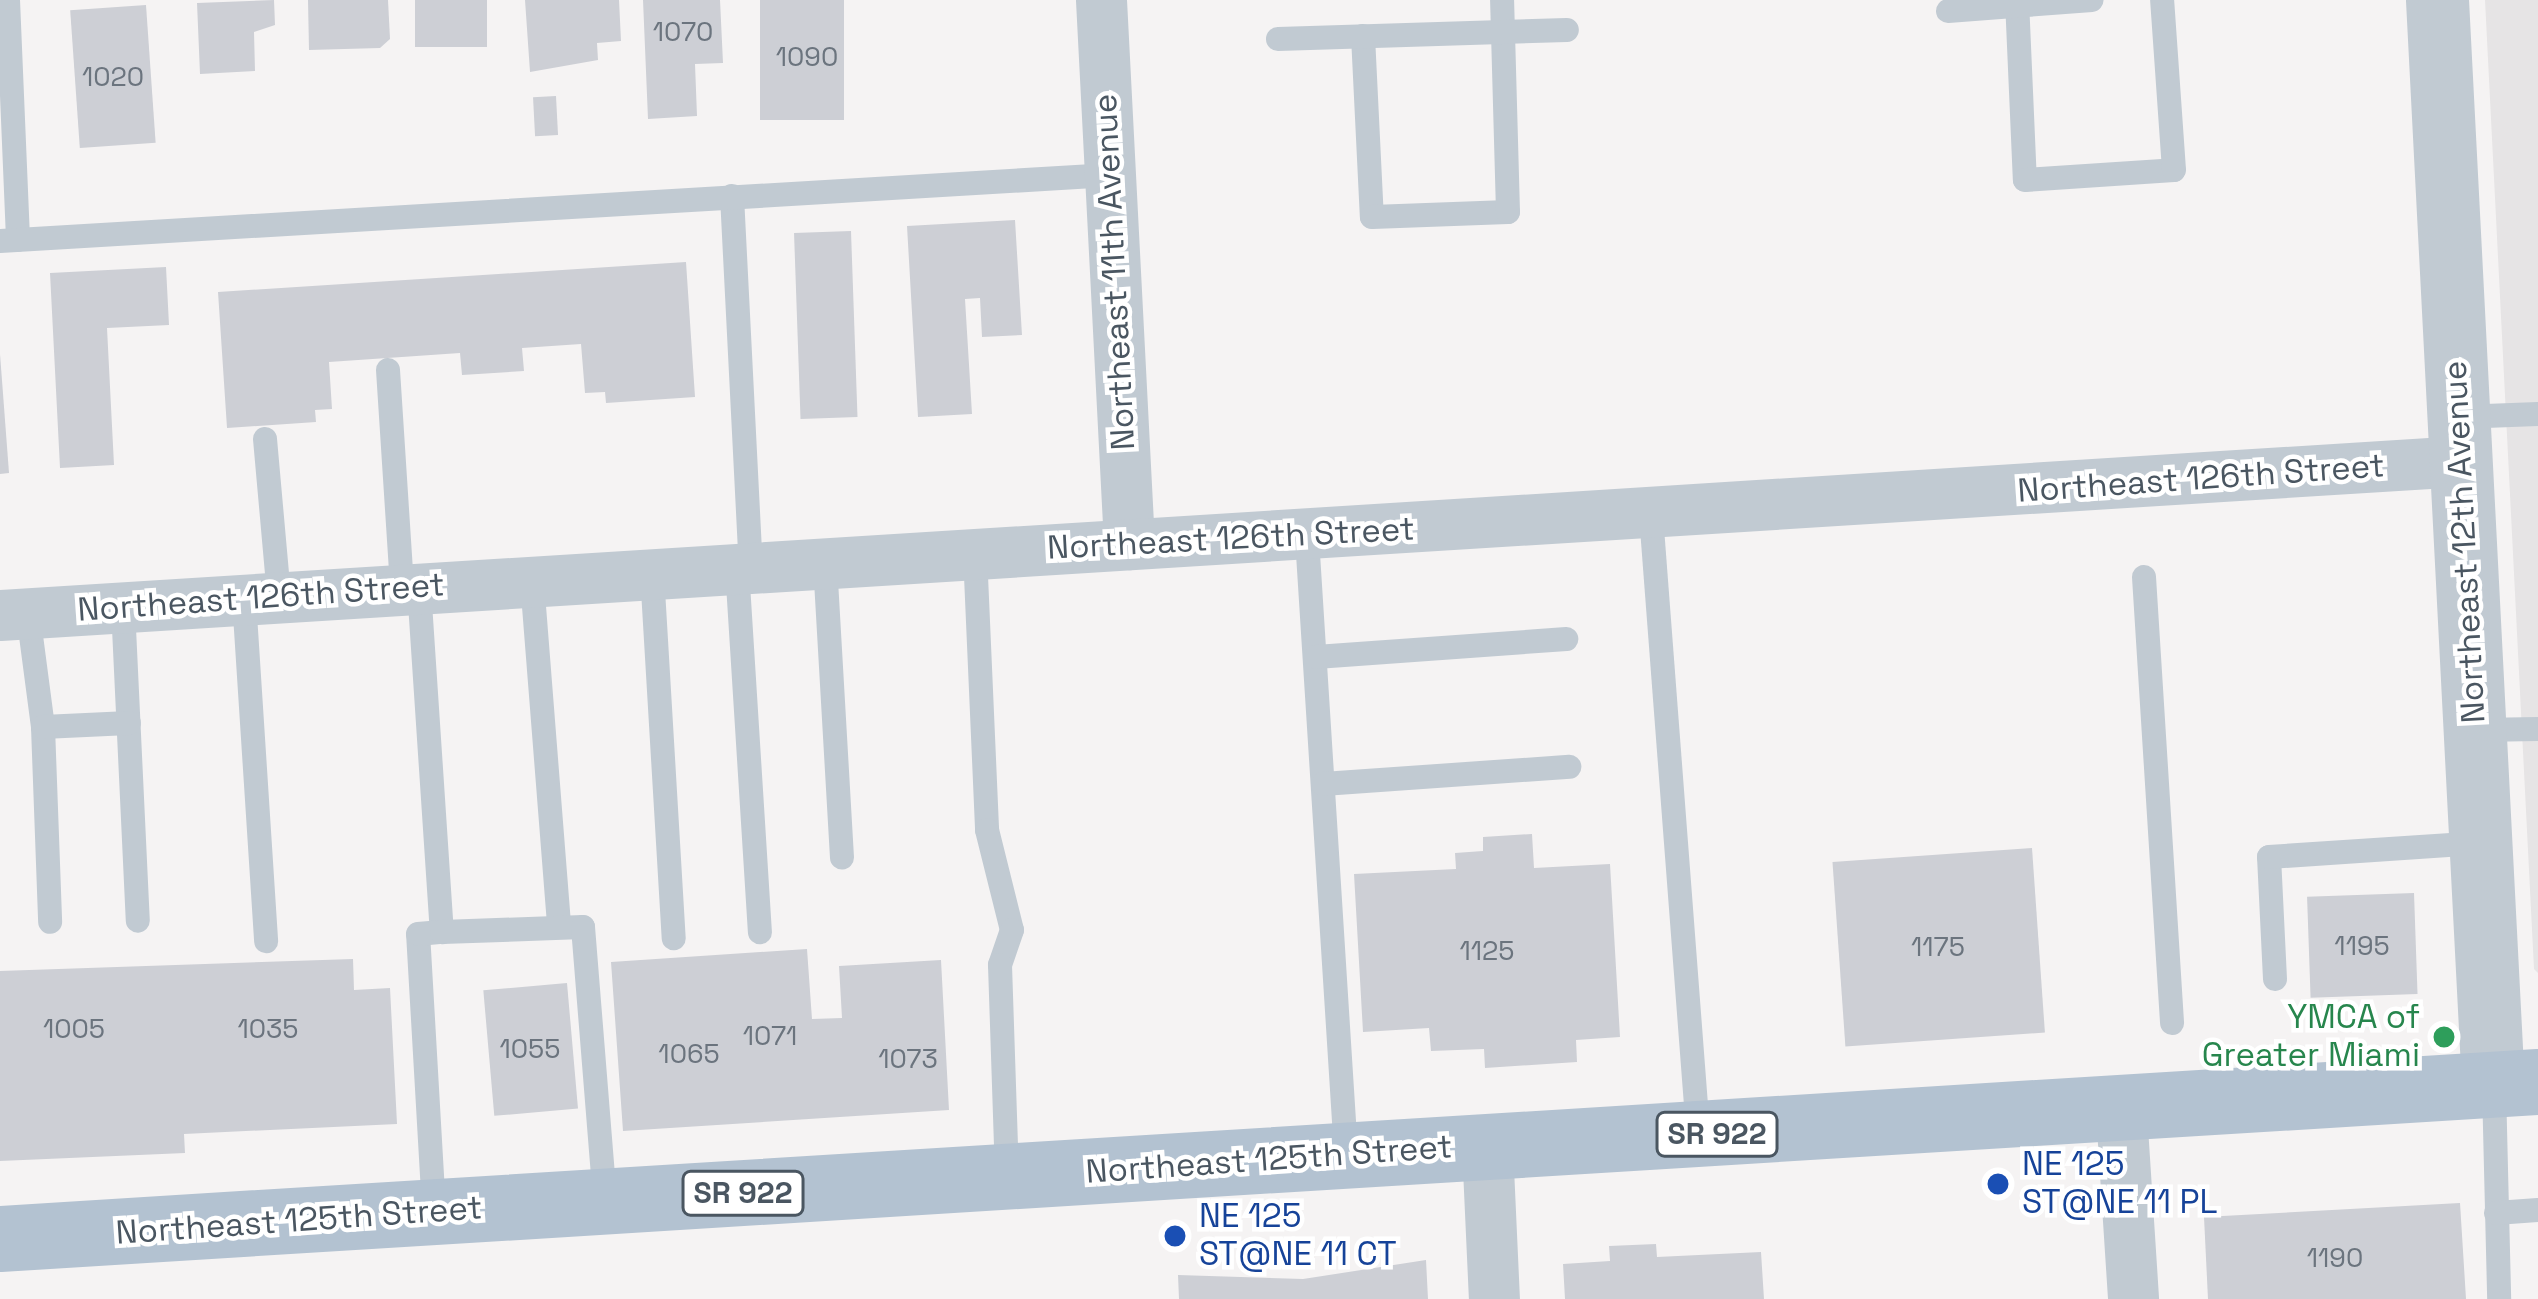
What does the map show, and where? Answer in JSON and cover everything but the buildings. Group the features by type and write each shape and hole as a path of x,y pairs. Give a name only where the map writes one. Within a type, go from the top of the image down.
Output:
{"main road":[{"name":"Northeast 125th Street","path":"0,1240 1486,1146 2121,1112 2516,1083"}],"street":[{"name":"Northeast 12th Avenue","path":"2437,0 2481,843 2516,1083"},
{"name":"Northeast 11th Avenue","path":"1114,29 1110,175 1130,544"},
{"name":"Northeast 126th Street","path":"14,614 1651,514 2460,439"},
{"path":"2121,1112 2132,1299"},
{"path":"1486,1146 1494,1299"}],"lane":[{"path":"8,0 9,241 1110,175"},
{"path":"1364,36 1372,217 1508,212 1502,0"},
{"path":"1948,11 2092,0"},
{"path":"2017,3 2025,180 2174,170 2162,0"},
{"path":"1278,39 1567,30"},
{"path":"732,196 760,932"},
{"path":"388,370 410,589 430,933 434,1213"},
{"path":"2460,439 2538,414"},
{"path":"265,439 266,941"},
{"path":"1651,514 1699,1135"},
{"path":"1307,538 1346,1155"},
{"path":"975,553 987,830 1012,930 1000,965 1007,1176"},
{"path":"825,563 842,857"},
{"path":"652,573 674,938"},
{"path":"2144,578 2172,1023"},
{"path":"532,581 560,926"},
{"path":"123,607 138,920"},
{"path":"14,614 43,727 50,922"},
{"path":"1316,656 1566,639"},
{"path":"43,727 129,723"},
{"path":"2475,730 2538,729"},
{"path":"1323,784 1569,767"},
{"path":"2276,979 2269,857 2481,843"},
{"path":"430,933 583,927 605,1202"},
{"path":"2499,1299 2496,1213 2516,1083"},
{"path":"2496,1213 2538,1210"}],"shaded area":[{"path":"2485,0 2538,0 2538,973 2534,969"}],"place":[{"name":"YMCA of Greater Miami","path":"2444,1037"},
{"name":"NE 125 ST@NE 11 PL","path":"1998,1184"},
{"name":"NE 125 ST@NE 11 CT","path":"1175,1236"}]}
